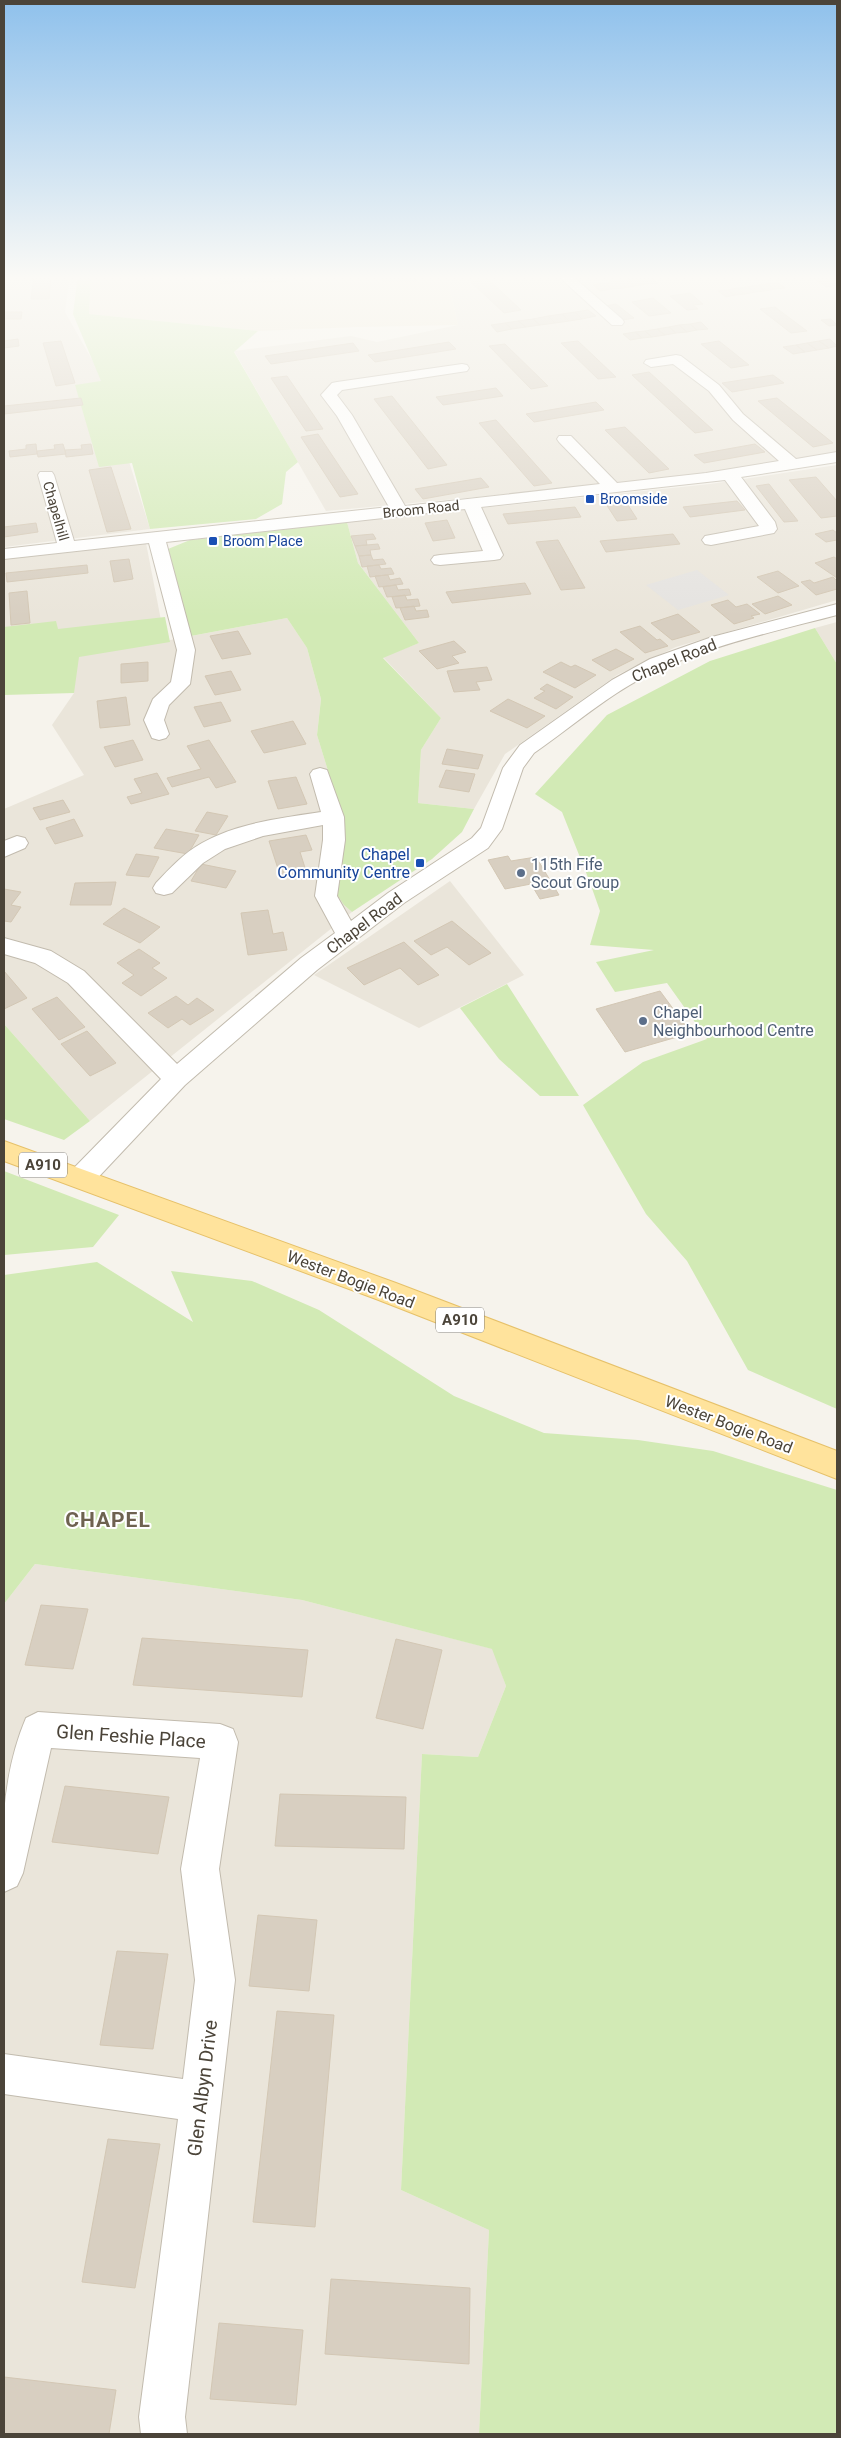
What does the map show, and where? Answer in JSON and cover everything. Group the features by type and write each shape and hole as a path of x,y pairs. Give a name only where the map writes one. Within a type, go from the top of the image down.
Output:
{"main road":[{"name":"Wester Bogie Road","path":"4,1151 386,1292 837,1465"}],"street":[{"path":"335,389 329,395 344,415 400,511"},
{"path":"715,389 738,417 793,464"},
{"path":"565,439 613,488"},
{"name":"Broom Road","path":"4,554 731,476 837,457"},
{"name":"Chapelhill","path":"46,475 67,547"},
{"path":"711,540 768,529 768,522 731,476"},
{"path":"440,560 494,555 471,504"},
{"path":"156,537 186,650 180,684 160,703 154,720 159,734"},
{"name":"Chapel Road","path":"81,1178 176,1079 309,964 396,898 480,844 491,829 513,768 527,749 636,673 657,663 710,644 837,609"},
{"path":"320,774 333,817 334,840 326,896 347,934"},
{"path":"164,888 180,869 216,844 276,826 333,817"},
{"path":"4,946 43,957 76,976 176,1079"},
{"name":"Glen Feshie Place","path":"4,1872 38,1730 220,1742"},
{"name":"Glen Albyn Drive","path":"164,2434 162,2417 215,1980 200,1869 220,1742"},
{"path":"4,2074 200,2102"}],"shaded area":[{"path":"4,389 106,389 150,529 4,547"},
{"path":"256,389 837,389 837,453 663,480 326,511"},
{"path":"837,465 837,600 676,647 617,675 505,754 474,809 418,803 421,750 441,718 383,657 419,643 358,563 347,522 710,484"},
{"path":"146,543 165,641 287,618 307,648 321,699 317,735 345,826 339,872 344,905 352,912 90,1121 4,1024 4,809 84,775 52,725 74,693 4,657 4,559"},
{"path":"697,570 729,595 678,610 646,585"},
{"path":"837,622 837,664 815,628"},
{"path":"450,881 524,975 419,1028 314,975"},
{"path":"35,1564 302,1600 493,1649 506,1686 478,1757 422,1754 401,2190 489,2230 479,2434 4,2434 4,1604"}],"green space":[{"path":"76,389 255,389 298,462 286,472 282,504 256,519 150,529 132,463 99,467"},
{"path":"347,522 358,563 419,643 383,658 441,718 421,750 418,803 474,809 462,832 432,859 352,912 344,905 336,893 345,826 317,735 321,699 307,648 287,618 191,636 168,549 190,540"},
{"path":"165,617 170,642 79,657 74,693 4,695 4,627 56,621 58,629"},
{"path":"815,628 837,664 837,1409 748,1370 687,1261 646,1214 583,1105 643,1062 707,1039 667,983 615,992 596,962 654,950 590,945 600,911 589,880 562,812 535,794 607,715 710,661"},
{"path":"507,984 579,1096 540,1096 499,1059 460,1008"},
{"path":"4,1024 90,1121 64,1140 4,1119"},
{"path":"4,1171 119,1215 93,1247 4,1255"},
{"path":"97,1262 193,1322 171,1271 252,1281 319,1310 454,1396 544,1433 638,1440 713,1451 837,1490 837,2434 479,2434 489,2230 401,2190 422,1754 478,1757 506,1686 492,1649 302,1600 35,1564 4,1604 4,1275"}],"building":[{"path":"278,389 296,389 323,429 306,431"},
{"path":"491,389 497,389 503,396 443,405 436,397"},
{"path":"647,389 668,389 713,430 695,433"},
{"path":"728,389 751,389 732,392"},
{"path":"392,396 447,465 428,469 374,399"},
{"path":"81,398 83,405 4,414 4,406"},
{"path":"777,398 833,443 813,447 758,401"},
{"path":"596,402 604,410 534,422 526,414"},
{"path":"496,420 552,483 534,486 479,423"},
{"path":"625,427 669,469 649,473 605,430"},
{"path":"318,434 358,494 340,497 301,437"},
{"path":"36,444 37,454 10,457 9,451 26,449 26,445"},
{"path":"63,444 66,454 38,457 37,451 55,449 54,445"},
{"path":"91,444 93,454 66,457 65,450 82,449 81,445"},
{"path":"755,444 765,452 704,463 694,455"},
{"path":"111,467 131,529 107,532 89,470"},
{"path":"816,477 837,501 837,516 821,518 789,480"},
{"path":"481,478 489,487 423,499 415,489"},
{"path":"769,484 798,521 784,522 756,486"},
{"path":"737,501 745,510 690,517 683,507"},
{"path":"626,502 637,519 617,521 606,504"},
{"path":"575,507 581,517 508,524 503,514"},
{"path":"447,520 455,538 433,541 425,523"},
{"path":"36,523 38,532 4,537 4,527"},
{"path":"833,530 837,533 837,540 826,542 815,534"},
{"path":"373,534 376,539 366,540 367,545 355,546 351,536"},
{"path":"673,534 680,544 606,552 600,541"},
{"path":"558,540 585,588 561,590 536,542"},
{"path":"378,544 380,549 370,550 371,555 359,556 355,546"},
{"path":"371,555 373,560 383,559 386,564 362,567 359,556"},
{"path":"834,557 837,559 837,578 815,563"},
{"path":"129,559 133,579 114,582 110,561"},
{"path":"87,565 88,573 7,582 6,573"},
{"path":"379,565 381,569 391,568 394,574 370,577 367,566"},
{"path":"778,571 799,586 778,593 757,577"},
{"path":"388,575 390,580 400,578 403,584 379,587 375,576"},
{"path":"833,577 837,581 837,589 816,595 801,582 810,580 814,583"},
{"path":"525,583 531,594 452,603 446,592"},
{"path":"396,585 398,590 409,589 411,595 387,597 383,587"},
{"path":"27,591 30,623 11,625 9,593"},
{"path":"405,595 407,600 418,599 420,606 396,608 392,597"},
{"path":"778,596 792,605 765,614 752,604"},
{"path":"728,600 736,607 747,604 760,614 751,616 754,618 734,624 711,605"},
{"path":"414,606 416,611 427,610 429,617 405,620 400,608"},
{"path":"678,614 700,632 672,640 651,623"},
{"path":"640,626 657,640 660,639 668,646 645,653 620,632"},
{"path":"238,631 251,654 222,659 210,636"},
{"path":"454,641 466,652 452,656 459,663 437,669 419,651"},
{"path":"616,649 634,659 610,671 592,660"},
{"path":"148,662 148,681 121,683 121,664"},
{"path":"561,662 571,667 575,665 596,675 575,688 543,672"},
{"path":"487,667 492,680 476,682 480,690 454,692 447,671"},
{"path":"231,671 241,690 215,695 205,676"},
{"path":"547,684 573,697 556,709 534,698 545,691 540,689"},
{"path":"126,697 130,725 100,728 97,701"},
{"path":"508,699 545,716 527,728 490,711"},
{"path":"221,702 231,721 204,727 194,707"},
{"path":"293,721 306,744 264,753 251,731"},
{"path":"133,740 143,760 115,767 104,747"},
{"path":"209,740 236,782 216,788 209,777 172,787 167,778 201,769 187,746"},
{"path":"447,749 483,755 478,769 442,764"},
{"path":"446,770 475,774 469,792 439,787"},
{"path":"157,773 169,794 131,804 127,797 142,793 134,779"},
{"path":"296,777 307,804 278,809 268,781"},
{"path":"63,800 70,812 40,820 33,808"},
{"path":"207,812 228,816 216,835 195,831"},
{"path":"74,819 83,836 55,844 46,828"},
{"path":"166,829 199,835 188,854 154,848"},
{"path":"306,835 312,850 300,852 307,874 281,878 269,841"},
{"path":"136,854 159,857 149,877 126,875"},
{"name":"115th Fife Scout Group","path":"508,856 511,861 536,857 559,895 540,899 531,884 505,889 488,860"},
{"path":"201,864 236,871 226,888 191,881"},
{"path":"116,882 111,905 70,905 75,883"},
{"path":"4,889 21,892 11,905 21,907 11,922 4,921"},
{"path":"124,908 160,927 140,943 103,924"},
{"path":"268,910 273,934 283,932 287,950 248,955 241,913"},
{"path":"452,921 491,953 469,965 447,947 431,955 414,941"},
{"path":"404,942 439,975 418,985 400,968 364,985 347,968"},
{"path":"139,949 160,963 152,968 167,978 141,996 122,983 134,975 117,963"},
{"path":"4,971 27,998 4,1009"},
{"name":"Chapel Neighbourhood Centre","path":"660,991 691,1033 625,1052 596,1009"},
{"path":"176,996 188,1005 197,998 214,1010 190,1025 182,1019 168,1028 148,1013"},
{"path":"57,997 85,1027 59,1040 32,1009"},
{"path":"87,1031 116,1063 90,1076 61,1044"},
{"path":"41,1605 88,1609 73,1669 25,1665"},
{"path":"142,1638 308,1650 302,1697 133,1685"},
{"path":"396,1639 442,1650 423,1729 376,1718"},
{"path":"65,1786 169,1797 158,1854 52,1842"},
{"path":"280,1794 406,1797 404,1849 275,1846"},
{"path":"258,1915 317,1920 309,1991 249,1986"},
{"path":"117,1951 168,1954 153,2049 100,2045"},
{"path":"277,2011 334,2015 315,2227 253,2222"},
{"path":"108,2139 160,2144 135,2288 82,2282"},
{"path":"331,2279 470,2288 469,2364 325,2354"},
{"path":"219,2323 303,2330 296,2405 210,2399"},
{"path":"4,2377 116,2390 109,2434 4,2434"}],"place":[{"name":"Broomside","path":"590,499"},
{"name":"Broom Place","path":"213,541"},
{"name":"Chapel Community Centre","path":"420,863"},
{"name":"115th Fife Scout Group","path":"521,873"},
{"name":"Chapel Neighbourhood Centre","path":"643,1021"}],"district":[{"name":"CHAPEL","path":"108,1520"}]}
